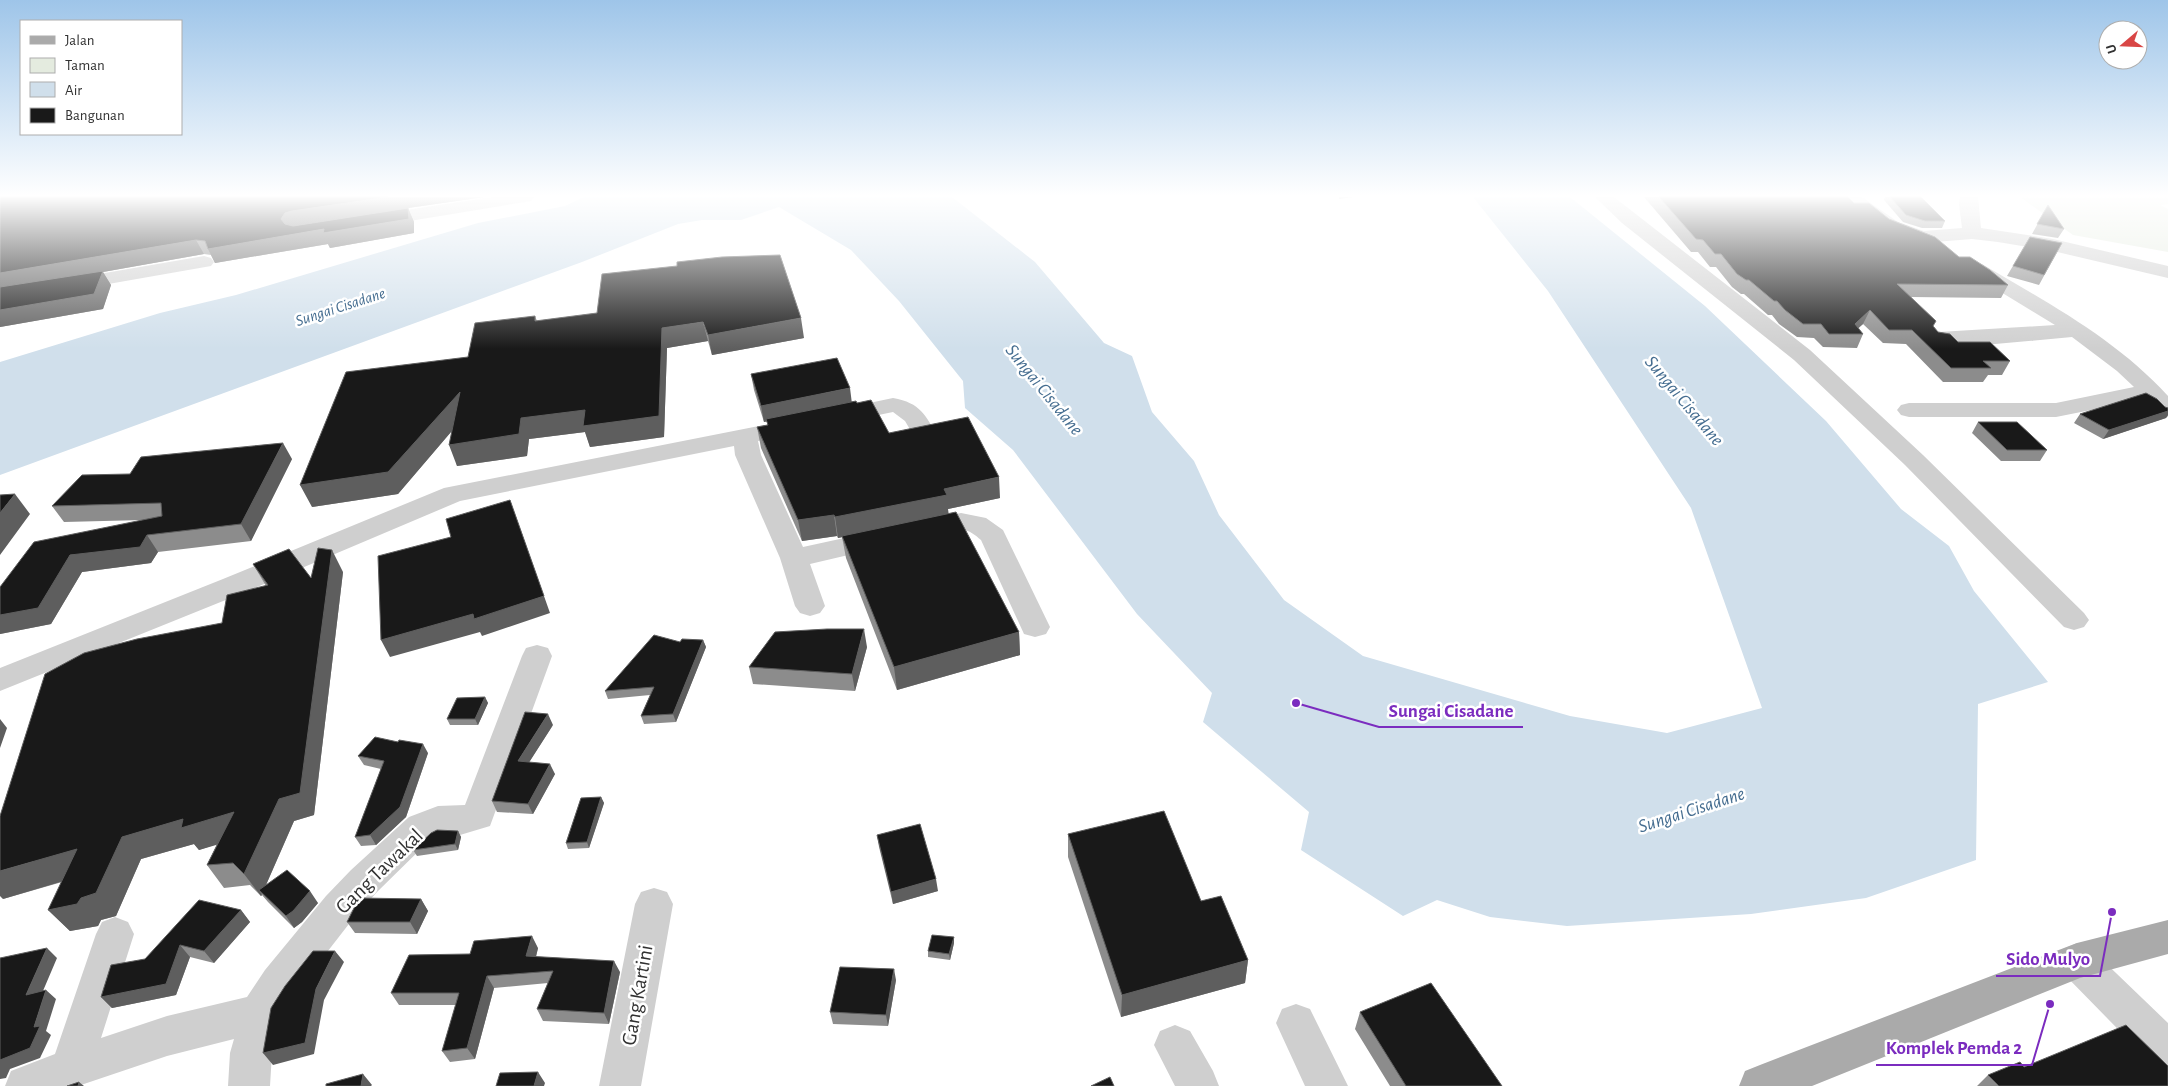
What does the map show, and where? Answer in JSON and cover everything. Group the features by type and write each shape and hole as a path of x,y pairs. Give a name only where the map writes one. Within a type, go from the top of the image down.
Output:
{"main road":[{"path":"1760,1086 2077,961 2168,937"}],"street":[{"path":"1664,248 1802,355 1914,460 2074,620"},
{"path":"1940,248 2078,330 2111,353 2152,391 2168,410"},
{"path":"2062,248 2168,272"},
{"path":"0,298 204,262"},
{"path":"1939,339 1995,337 2078,330"},
{"path":"1909,410 2056,410 2152,391"},
{"path":"0,680 233,586 452,494 893,405 908,409 927,438"},
{"path":"745,436 748,455 794,558 810,606"},
{"path":"794,558 971,521 984,527 993,536 1036,626"},
{"name":"Gang Tawakal","path":"249,1086 250,1053 260,1013 279,983 339,908 421,827 438,820 460,821 478,816 537,656"},
{"name":"Gang Kartini","path":"620,1086 654,904"},
{"path":"71,1068 115,934"},
{"path":"2077,961 2168,1052"},
{"path":"26,1086 71,1068 168,1036 260,1013"},
{"path":"1296,1023 1327,1086"},
{"path":"1175,1045 1198,1086"}],"green space":[{"path":"2144,248 2168,248 2168,252"}],"water":[{"path":"395,248 618,248 0,475 0,362 160,313 236,295"},
{"path":"847,248 1017,248 1035,262 1104,343 1132,356 1152,412 1194,461 1219,515 1284,600 1363,656 1570,716 1667,733 1762,708 1691,508 1548,291 1513,248 1633,248 1705,306 1826,421 1901,509 1949,546 1974,591 2048,682 1978,704 1976,860 1866,898 1751,914 1567,926 1490,917 1437,900 1403,916 1301,850 1309,812 1203,722 1212,693 1137,614 1013,450 965,408 963,381 899,301"}],"building":[{"path":"0,248 150,248 0,273"},
{"path":"1710,248 1948,248 1959,257 1970,257 2008,285 1897,284 1936,321 1933,326 1938,332 1950,334 1958,342 1990,342 2010,361 1983,361 1991,368 1951,368 1912,330 1889,330 1870,310 1855,324 1863,334 1829,334 1821,324 1803,324 1777,301 1774,301 1749,280 1737,274 1721,254 1715,254"},
{"path":"2024,248 2059,248 2044,275 2013,266"},
{"path":"780,255 801,318 708,335 703,322 662,328 659,416 583,426 585,410 521,418 519,434 449,445 460,392 388,472 300,485 346,372 468,357 475,323 535,316 535,321 597,313 602,274 677,266 677,262 722,257"},
{"path":"103,271 94,294 0,310 0,287"},
{"path":"837,358 850,388 761,406 751,374"},
{"path":"2146,393 2168,408 2168,411 2109,430 2080,414"},
{"path":"871,400 889,433 968,417 999,477 944,489 947,495 835,517 834,515 798,520 757,427 768,425 766,419 856,401 857,403"},
{"path":"1978,422 2017,422 2047,450 2007,450"},
{"path":"283,443 241,524 147,535 140,547 70,555 38,608 0,615 0,587 34,542 162,516 161,503 52,506 82,475 130,474 141,457"},
{"path":"15,494 0,513 0,495"},
{"path":"510,500 544,596 474,619 473,614 381,640 378,556 451,537 446,519"},
{"path":"956,512 1019,632 894,667 842,536"},
{"path":"318,548 332,550 300,793 279,799 244,874 233,863 207,865 234,812 181,828 183,819 122,837 96,893 81,898 77,904 48,910 77,849 0,871 0,816 45,674 84,653 137,639 222,623 227,595 268,585 253,564 289,549 311,578"},
{"path":"864,629 852,674 749,667 775,632"},
{"path":"654,635 680,642 682,639 703,640 673,714 641,716 654,687 605,691"},
{"path":"485,697 475,719 447,719 457,698"},
{"path":"525,712 548,714 518,761 550,764 528,804 492,801"},
{"path":"375,737 398,742 399,740 423,744 400,807 370,835 355,837 384,761 358,756"},
{"path":"601,797 587,842 566,843 581,798"},
{"path":"1164,811 1201,901 1221,896 1248,960 1122,995 1068,834"},
{"path":"920,824 936,879 891,892 877,835"},
{"path":"437,830 458,831 455,844 413,850 431,833"},
{"path":"287,870 310,891 293,911 286,916 259,890"},
{"path":"359,898 421,899 410,922 347,922"},
{"path":"199,900 241,910 204,951 180,945 166,984 101,997 111,965 145,959"},
{"path":"932,935 954,937 949,954 928,951"},
{"path":"532,936 526,956 614,961 604,1013 537,1009 553,971 487,976 467,1048 442,1051 459,993 391,993 409,955 470,954 474,941"},
{"path":"47,948 26,995 46,990 34,1027 40,1026 30,1048 0,1060 0,958"},
{"path":"313,951 335,951 316,989 305,1043 263,1053 271,1008 285,986"},
{"path":"840,967 894,969 886,1015 830,1012"},
{"path":"1431,983 1502,1086 1406,1086 1360,1012"},
{"path":"2126,1025 2168,1066 2168,1086 1999,1086 1988,1075 2020,1062 2024,1067"},
{"path":"538,1072 534,1086 496,1086 500,1073"},
{"path":"363,1074 361,1086 326,1086 326,1084"},
{"path":"1110,1077 1114,1086 1091,1086"},
{"path":"79,1082 78,1086 67,1086"}],"place":[{"name":"Sungai Cisadane","path":"1296,703"},
{"name":"Sido Mulyo","path":"2112,912"},
{"name":"Komplek Pemda 2","path":"2050,1004"}]}
